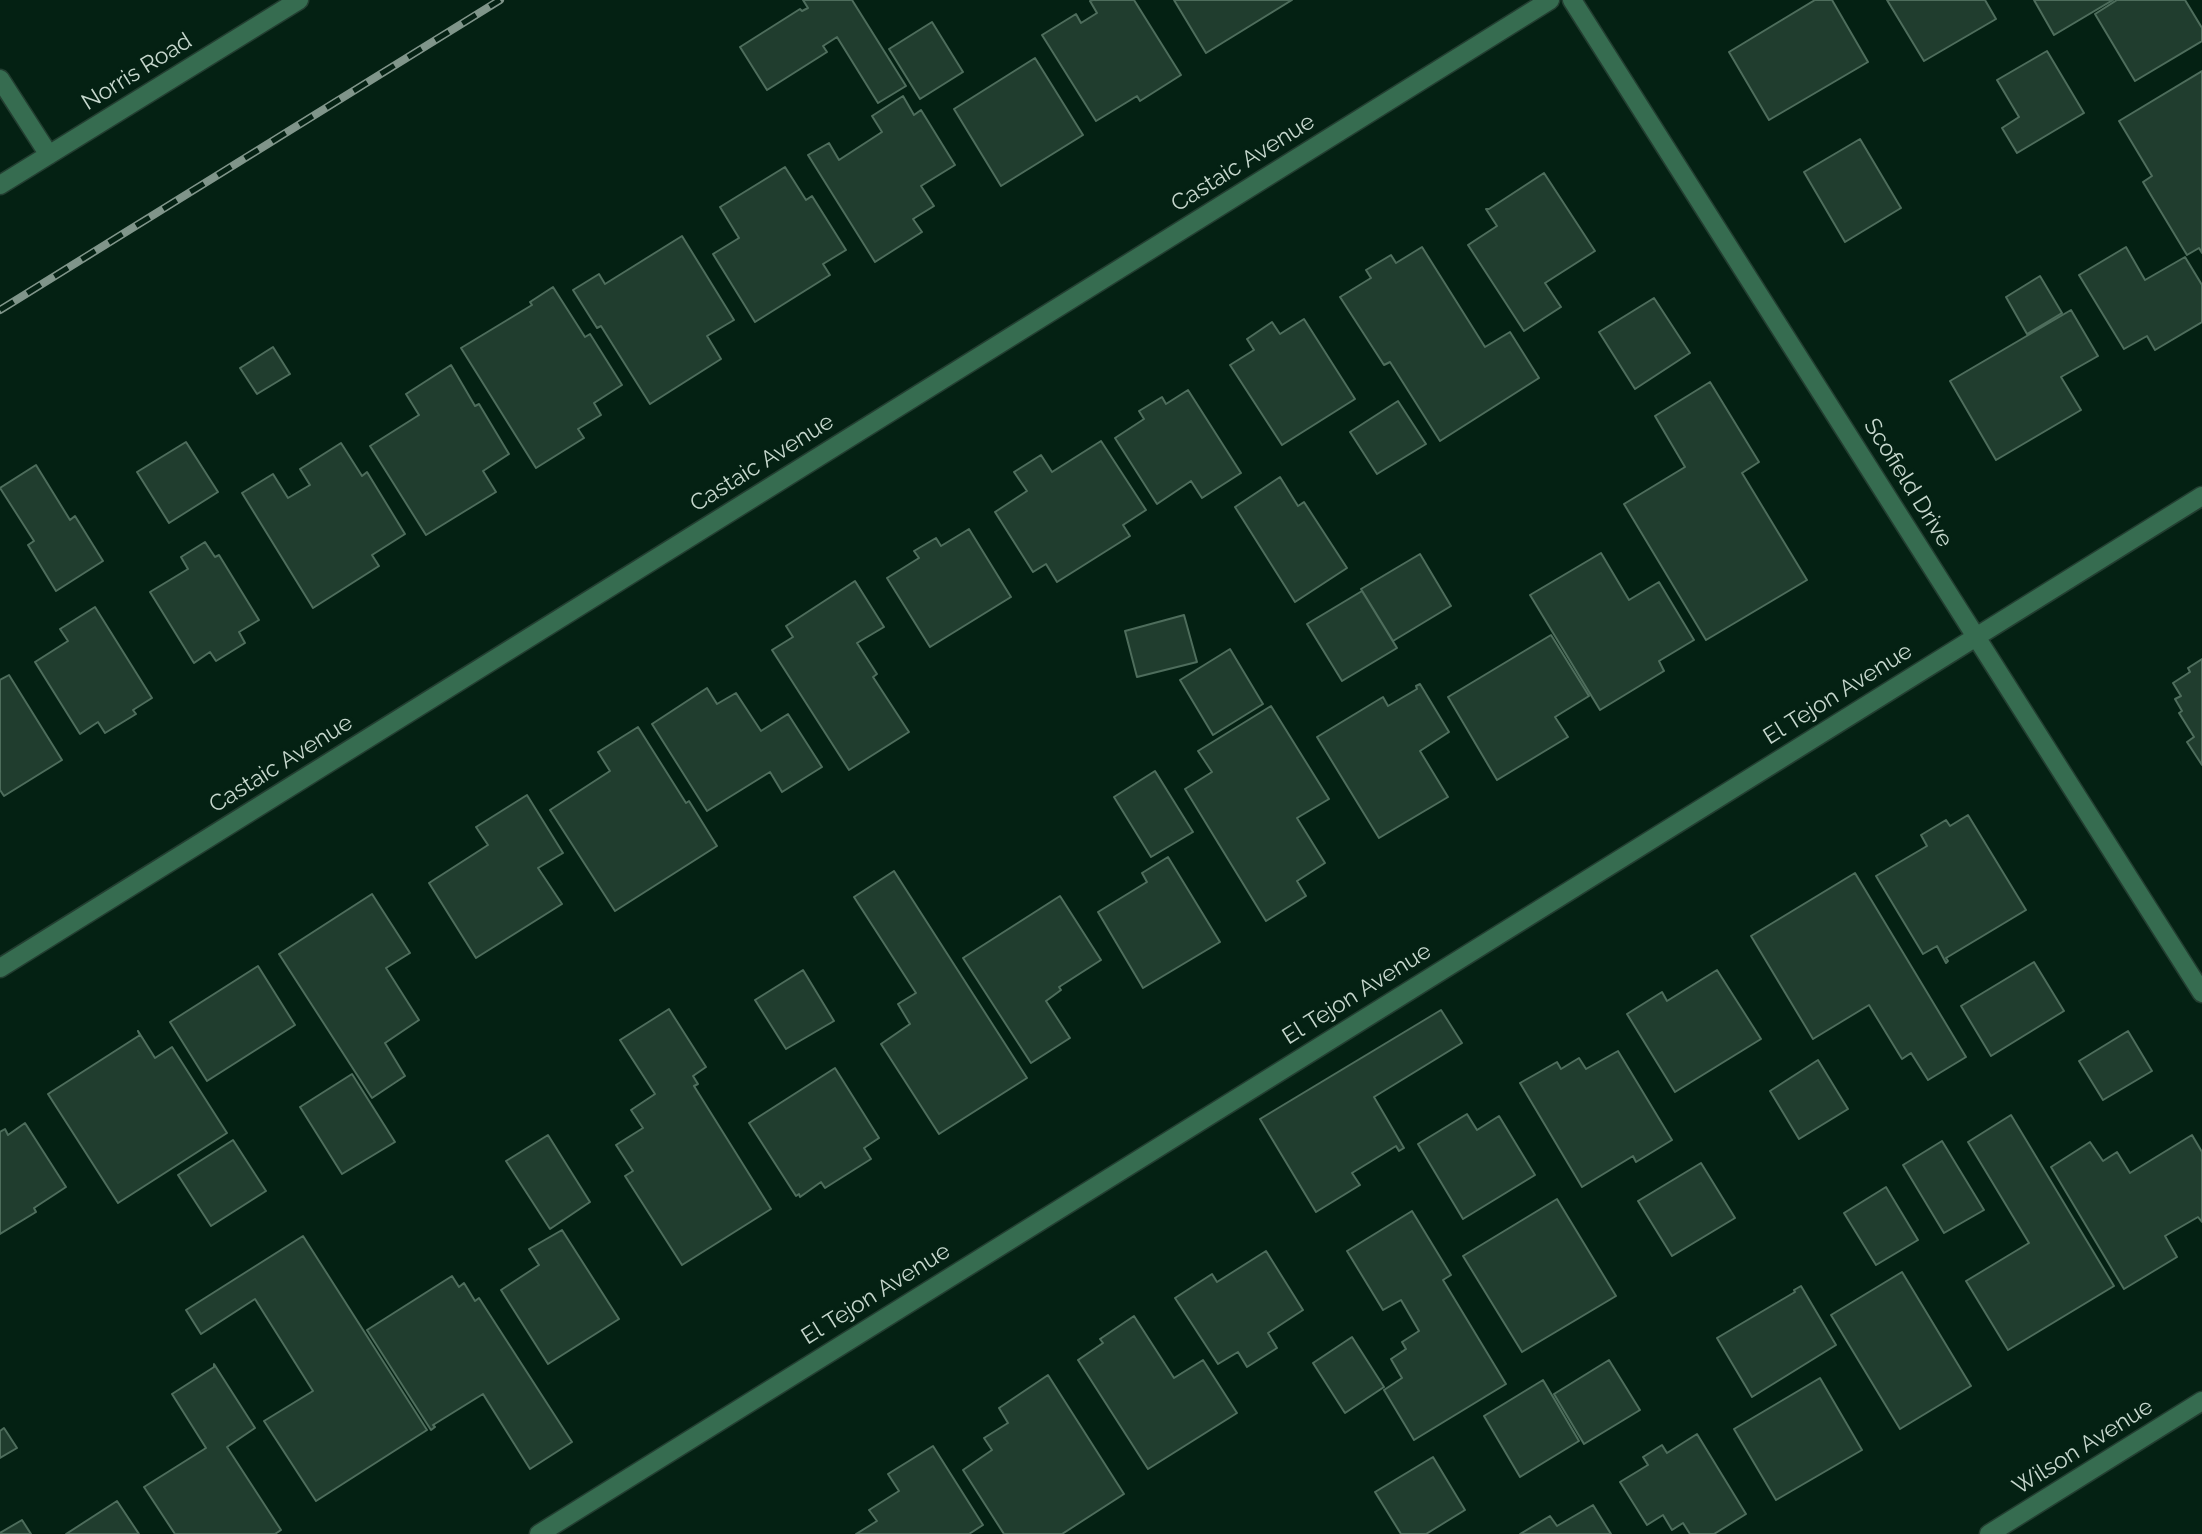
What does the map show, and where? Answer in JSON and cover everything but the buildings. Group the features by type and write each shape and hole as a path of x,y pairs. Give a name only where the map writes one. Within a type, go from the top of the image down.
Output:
{"street":[{"name":"Norris Road","path":"0,185 299,0"},
{"name":"Castaic Avenue","path":"0,968 1550,0"},
{"name":"Scofield Drive","path":"1572,0 2202,993"},
{"path":"0,79 49,155"},
{"name":"El Tejon Avenue","path":"539,1534 2202,496"},
{"name":"Wilson Avenue","path":"1989,1534 2202,1401"}],"railway":[{"path":"0,310 500,0"}]}
